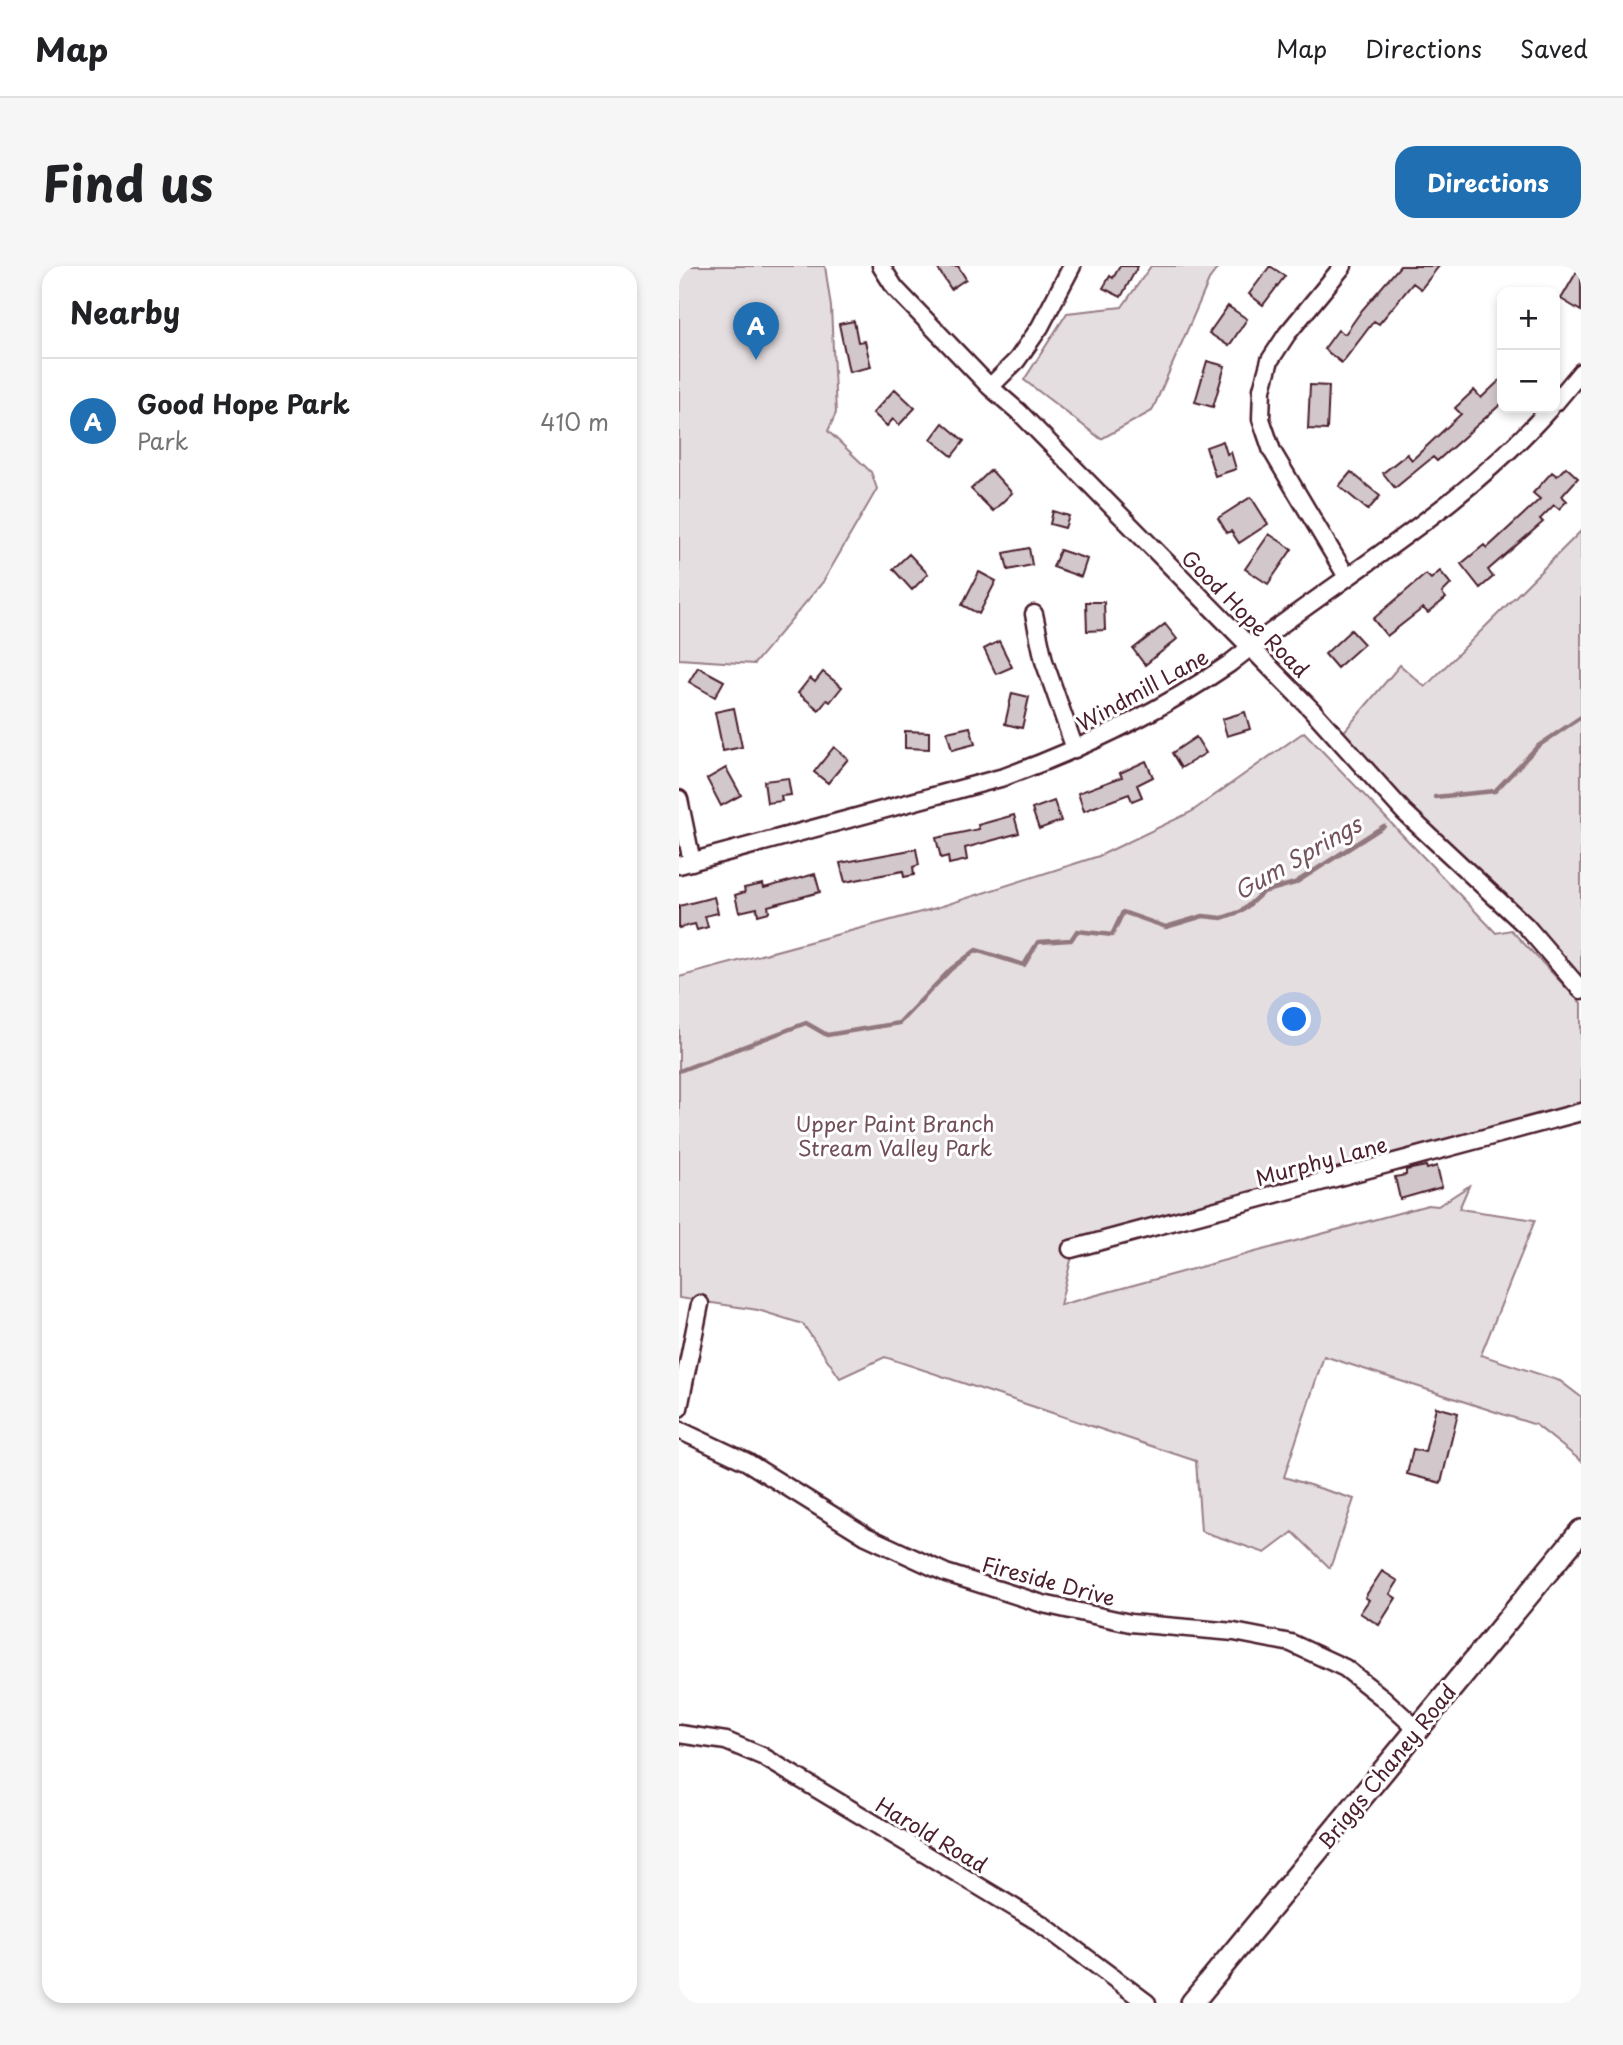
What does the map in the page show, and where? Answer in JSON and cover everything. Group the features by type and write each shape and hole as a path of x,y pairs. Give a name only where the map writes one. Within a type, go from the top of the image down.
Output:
{"main road":[{"name":"Briggs Chaney Road","path":"1192,2003 1581,1531"}],"street":[{"name":"Good Hope Road","path":"881,266 895,288 990,387 1019,412 1312,710 1404,811 1526,926 1581,990"},
{"path":"990,387 1017,359 1040,327 1072,266"},
{"path":"1343,266 1287,334 1271,360 1262,389 1261,419 1272,452 1347,577"},
{"path":"1560,397 1581,372"},
{"name":"Windmill Lane","path":"685,863 1004,777 1114,732 1193,689 1470,487 1545,413"},
{"path":"1034,614 1051,682 1075,749"},
{"path":"679,799 685,863"},
{"name":"Murphy Lane","path":"1071,1249 1581,1112"},
{"path":"679,1408 700,1304"},
{"name":"Fireside Drive","path":"679,1430 747,1462 866,1536 946,1573 1044,1604 1130,1623 1234,1632 1291,1643 1345,1668 1417,1729"},
{"name":"Harold Road","path":"679,1734 726,1741 762,1756 1039,1923 1147,2003"}],"green space":[{"path":"679,266 825,266 831,307 836,413 828,431 871,472 877,489 823,582 754,664 679,659"},
{"path":"1151,266 1219,266 1210,278 1152,411 1101,439 1024,380 1067,313 1122,307"},
{"path":"1581,531 1581,987 1342,734 1400,665 1425,687"},
{"name":"Upper Paint Branch Stream Valley Park","path":"1304,732 1496,933 1511,930 1581,1003 1581,1105 1076,1240 1060,1305 1428,1205 1438,1206 1469,1186 1459,1209 1535,1220 1481,1355 1560,1381 1581,1397 1581,1461 1536,1425 1324,1356 1284,1477 1354,1499 1330,1568 1293,1532 1265,1553 1201,1531 1196,1461 885,1357 840,1378 803,1324 758,1310 679,1298 679,977 936,908 1099,856 1191,812"}],"building":[{"path":"936,266 958,266 966,279 951,289"},
{"path":"1120,266 1138,266 1121,297 1103,288"},
{"path":"1270,266 1285,276 1263,305 1249,294"},
{"path":"1400,266 1439,266 1421,289 1413,283 1379,324 1374,321 1342,363 1324,349 1338,330 1345,334"},
{"path":"1581,266 1581,311 1561,299"},
{"path":"1228,306 1247,319 1229,346 1209,333"},
{"path":"854,321 858,342 865,341 871,367 849,372 839,324"},
{"path":"1207,361 1225,366 1213,407 1195,402"},
{"path":"1497,383 1497,407 1437,461 1433,457 1395,488 1383,473 1407,454 1412,460 1461,414 1455,408 1474,390 1481,398"},
{"path":"1310,385 1329,386 1327,430 1308,429"},
{"path":"895,389 915,408 899,425 893,419 887,426 873,413"},
{"path":"943,423 964,441 952,456 931,439"},
{"path":"1223,441 1227,454 1231,452 1236,469 1215,476 1206,447"},
{"path":"1566,467 1578,478 1562,496 1567,501 1559,509 1554,505 1540,519 1543,522 1488,570 1493,577 1480,588 1461,564 1484,545 1487,548 1540,499 1533,493 1552,472 1557,476"},
{"path":"991,470 1012,493 993,511 971,489"},
{"path":"1351,472 1380,496 1368,510 1339,486"},
{"path":"1251,497 1268,524 1239,543 1231,531 1227,533 1218,518"},
{"path":"1053,511 1069,516 1065,528 1050,524"},
{"path":"1269,534 1292,549 1268,584 1245,569"},
{"path":"1029,548 1032,565 1008,570 1004,553"},
{"path":"1060,550 1087,559 1081,577 1053,567"},
{"path":"909,554 928,574 912,590 893,569"},
{"path":"1440,571 1451,584 1442,593 1446,598 1428,613 1423,608 1387,636 1373,619 1426,574 1431,579"},
{"path":"979,572 996,581 979,614 962,605"},
{"path":"1086,602 1104,602 1105,630 1087,631"},
{"path":"1165,624 1177,639 1145,665 1133,649"},
{"path":"1351,630 1364,644 1337,668 1325,654"},
{"path":"999,641 1012,667 996,674 984,649"},
{"path":"698,667 724,681 715,697 689,682"},
{"path":"823,672 842,687 830,702 827,700 819,710 798,693 810,678 815,682"},
{"path":"1012,693 1029,697 1022,728 1005,724"},
{"path":"734,708 742,747 723,751 715,712"},
{"path":"1245,712 1250,729 1227,736 1222,719"},
{"path":"970,727 975,744 952,750 947,732"},
{"path":"905,731 929,732 929,749 905,748"},
{"path":"1196,737 1206,753 1181,768 1172,753"},
{"path":"834,747 848,759 828,783 814,772"},
{"path":"1146,761 1153,777 1137,785 1142,797 1132,801 1129,794 1084,811 1078,793 1122,777 1120,773"},
{"path":"726,768 741,795 721,806 707,779"},
{"path":"788,778 791,795 781,796 782,801 767,803 764,781"},
{"path":"1054,801 1061,821 1039,829 1032,809"},
{"path":"1014,815 1019,833 965,848 967,860 949,864 948,856 941,858 936,838 979,829 978,825"},
{"path":"916,849 919,865 913,867 914,875 904,877 903,871 845,882 840,863"},
{"path":"815,874 820,892 768,906 769,912 758,915 757,908 739,912 735,895 745,892 744,888 763,884 764,888"},
{"path":"714,897 718,913 705,916 708,927 697,930 695,924 679,928 679,906"},
{"path":"1426,1166 1427,1169 1437,1166 1442,1187 1400,1199 1395,1177 1406,1175 1406,1170"},
{"path":"1436,1407 1458,1413 1441,1483 1407,1474 1413,1449 1425,1452"},
{"path":"1382,1571 1398,1581 1390,1594 1396,1598 1379,1625 1360,1613 1369,1600 1365,1597"}],"waterway":[{"name":"Gum Springs","path":"1435,797 1495,791 1538,746 1581,717"},
{"name":"Gum Springs","path":"679,1071 806,1023 827,1035 899,1023 951,969 976,950 1024,965 1038,942 1071,940 1077,931 1112,935 1123,912 1166,927 1203,916 1222,918 1242,911 1263,892 1295,883 1384,826"}],"place":[{"name":"Good Hope Park","path":"756,360"}]}
